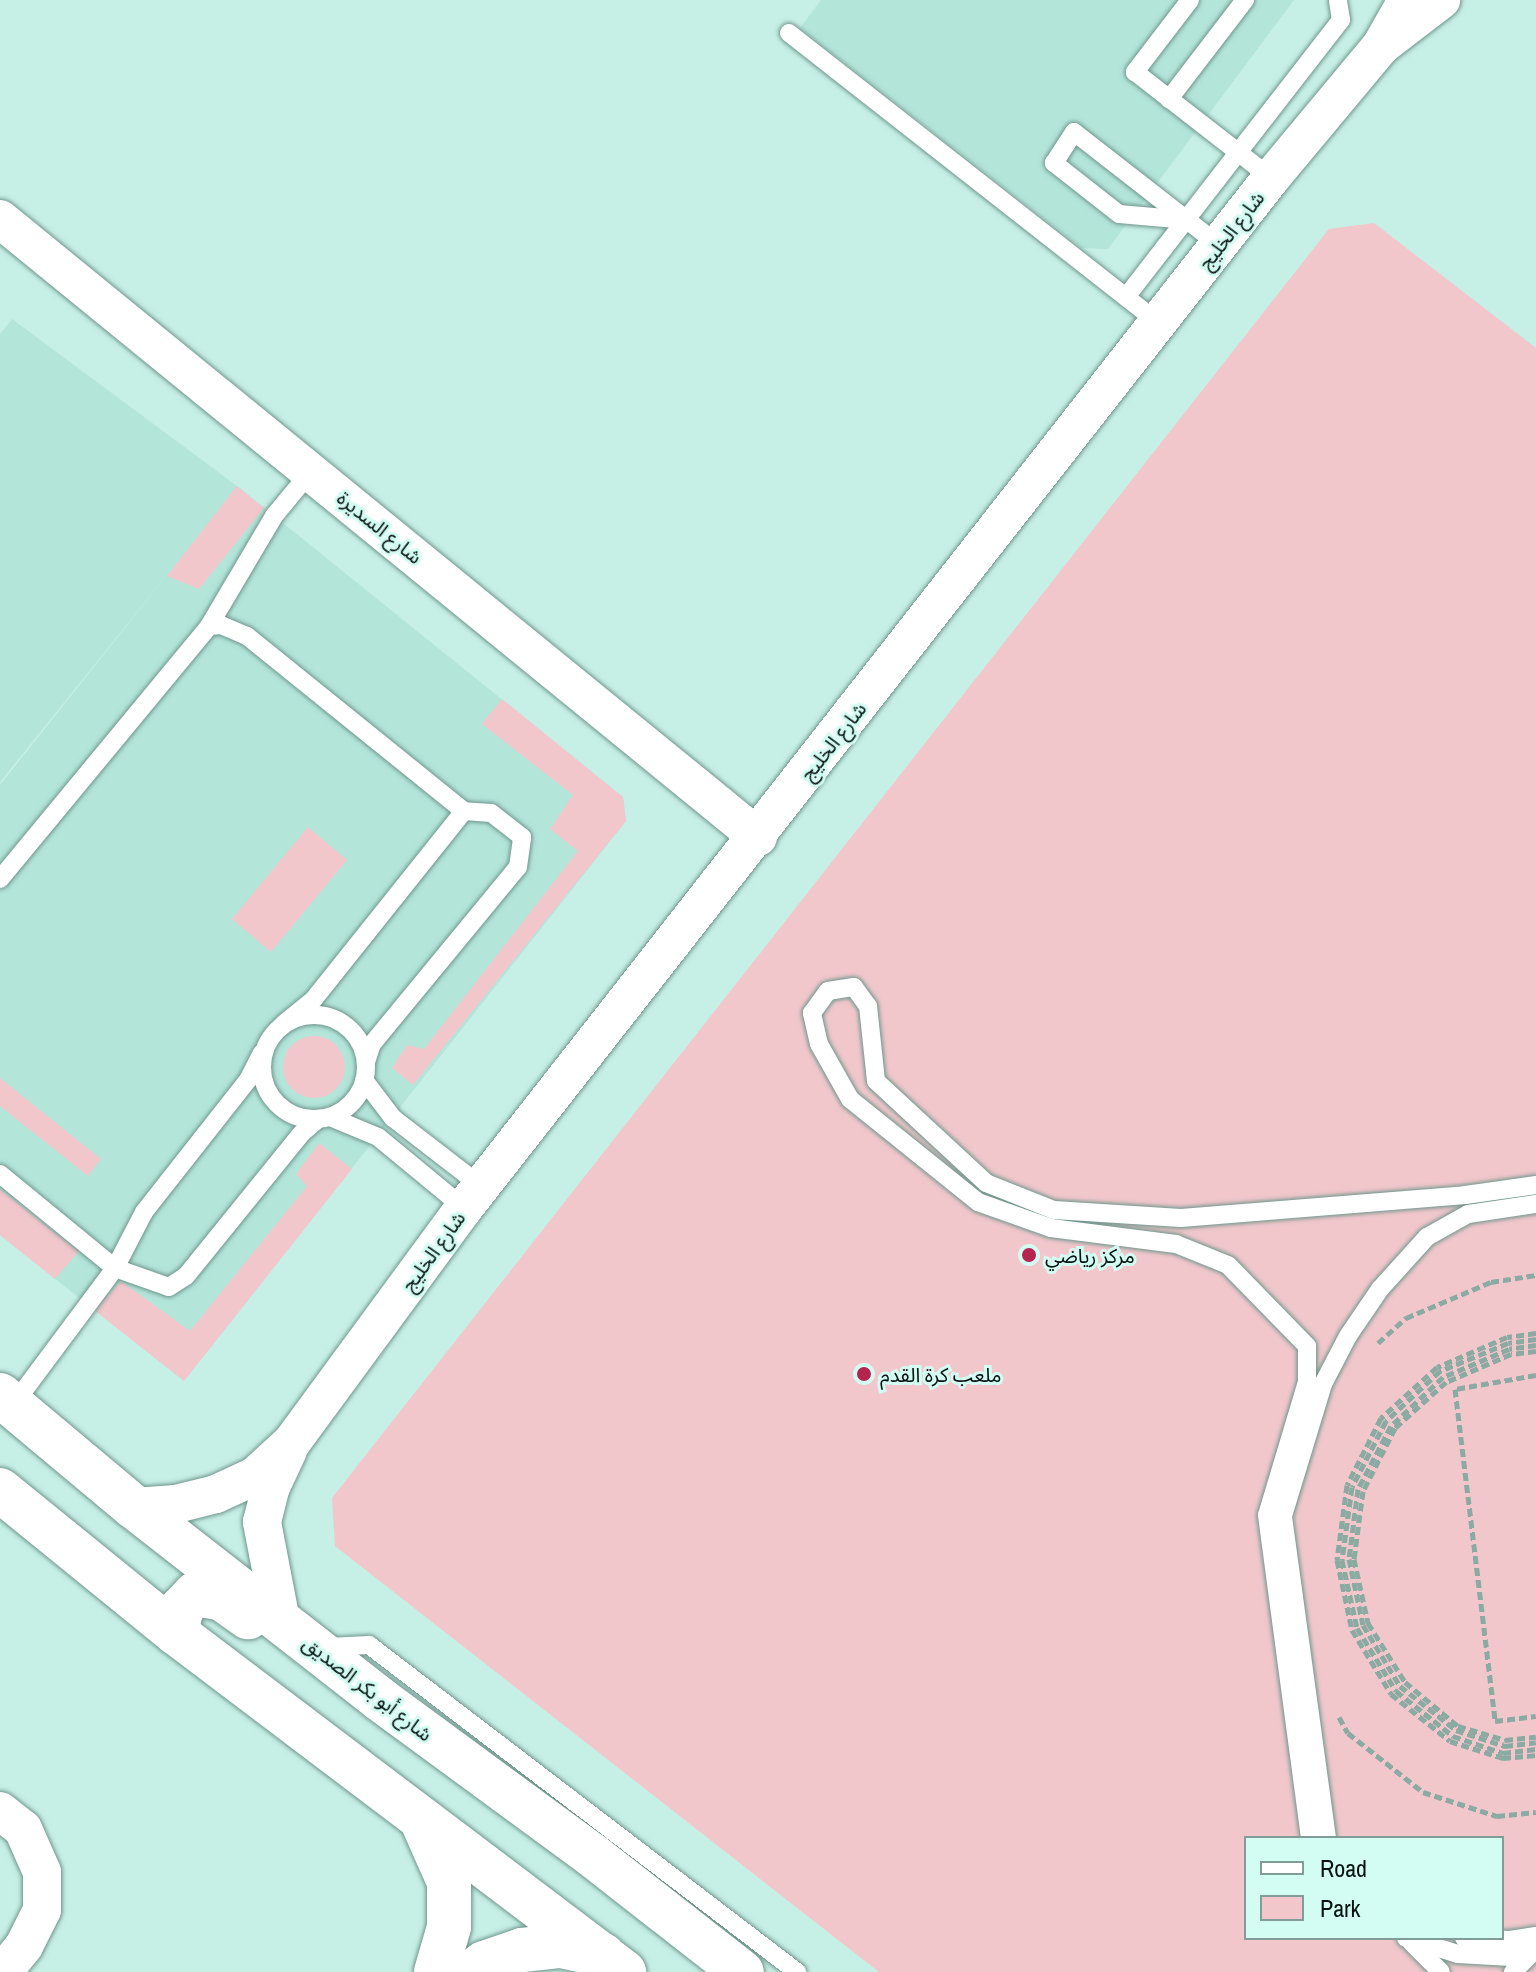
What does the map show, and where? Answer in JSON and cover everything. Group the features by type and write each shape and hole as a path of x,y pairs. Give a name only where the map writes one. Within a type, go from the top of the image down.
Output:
{"street":[{"name":"شارع الخليج","path":"134,1507 176,1504 216,1494 255,1476 292,1442 472,1197 758,837 1271,178 1381,46 1407,0"},
{"name":"شارع الخليج","path":"1381,46 1441,0"},
{"name":"شارع السديرة","path":"0,219 312,470 758,837"},
{"name":"شارع أبو بكر الصديق","path":"7,1400 134,1507 381,1700 592,1855 742,1972"},
{"name":"شارع الخليج","path":"281,1621 262,1522 271,1487 292,1442"},
{"path":"0,1490 176,1633 613,1963"},
{"path":"176,1633 187,1599 204,1593 222,1599 340,1693 361,1700 381,1700"},
{"path":"0,1811 23,1829 42,1872 42,1910 24,1946 3,1972"},
{"path":"419,1815 449,1882 449,1927 436,1972"},
{"path":"472,1972 484,1963 522,1950 561,1946 613,1963"}],"lane":[{"path":"1190,0 1135,72 1271,178"},
{"path":"1169,99 1245,0"},
{"path":"1126,297 1341,20 1338,0"},
{"path":"789,33 1158,322"},
{"path":"1187,220 1119,214 1054,163 1074,132 1187,220 1219,245"},
{"path":"0,879 209,626 274,516 312,470"},
{"path":"0,1174 115,1268 169,1287 186,1276 302,1133 357,1097 372,1044 518,867 522,837 491,813 464,811 247,636 221,625 209,626"},
{"path":"7,1400 115,1268 144,1212 248,1080 270,1036 313,1000 464,811"},
{"path":"1310,1836 1267,1515 1307,1382 1307,1346 1228,1265 1176,1244 1051,1228 978,1202 850,1099 819,1044 812,1013 828,991 854,987 868,1006 876,1081 986,1183 1054,1210 1181,1218 1465,1195 1536,1185"},
{"path":"283,1024 300,1015 318,1014 335,1018 350,1029 362,1044 365,1071 393,1118 472,1197"},
{"path":"262,1053 261,1071 266,1089 276,1104 294,1116 324,1118 378,1137 472,1197"},
{"path":"1327,1836 1283,1516 1323,1384 1348,1336 1380,1289 1427,1237 1468,1214 1536,1204"},
{"path":"316,1648 369,1645 797,1972"},
{"path":"1408,1940 1441,1972"},
{"path":"1411,1940 1458,1954 1511,1957 1535,1947"},
{"path":"1504,1940 1535,1947"},
{"path":"1513,1972 1535,1947"}],"path":[{"path":"1370,1350 1406,1318 1491,1282 1536,1275"},
{"path":"1536,1336 1508,1343 1440,1371 1386,1421 1352,1487 1342,1560 1357,1628 1396,1691 1453,1736 1503,1753 1536,1752"},
{"path":"1536,1348 1511,1354 1446,1382 1395,1428 1363,1491 1354,1559 1368,1623 1405,1682 1458,1726 1505,1740 1536,1740"},
{"path":"1536,1375 1455,1389 1495,1721 1536,1716"},
{"path":"1335,1710 1348,1733 1423,1792 1497,1816 1536,1812"}],"shaded area":[{"path":"821,0 1294,0 1108,249 1082,248 800,28"},
{"path":"12,319 237,486 623,797 626,821 184,1381 0,1235 0,785 186,551 0,782 0,334"}],"green space":[{"name":"مركز رياضي","path":"1374,223 1536,348 1536,1972 879,1972 335,1546 332,1498 1329,229"},
{"path":"237,486 264,508 199,589 167,576"},
{"path":"502,699 623,797 626,821 413,1085 392,1068 407,1045 424,1049 578,851 550,829 573,795 482,724"},
{"path":"308,827 347,860 271,952 232,919"},
{"path":"314,1036 326,1038 336,1045 343,1055 343,1079 336,1089 326,1096 314,1098 302,1096 292,1089 285,1079 283,1067 285,1055 292,1045 302,1038"},
{"path":"0,1078 101,1159 88,1176 0,1106"},
{"path":"319,1143 352,1169 184,1381 94,1310 121,1281 190,1331 307,1186 296,1174"},
{"path":"0,1189 79,1251 55,1279 0,1235"}],"place":[{"name":"مركز رياضي","path":"1029,1255"},
{"name":"ملعب كرة القدم","path":"864,1374"}]}
